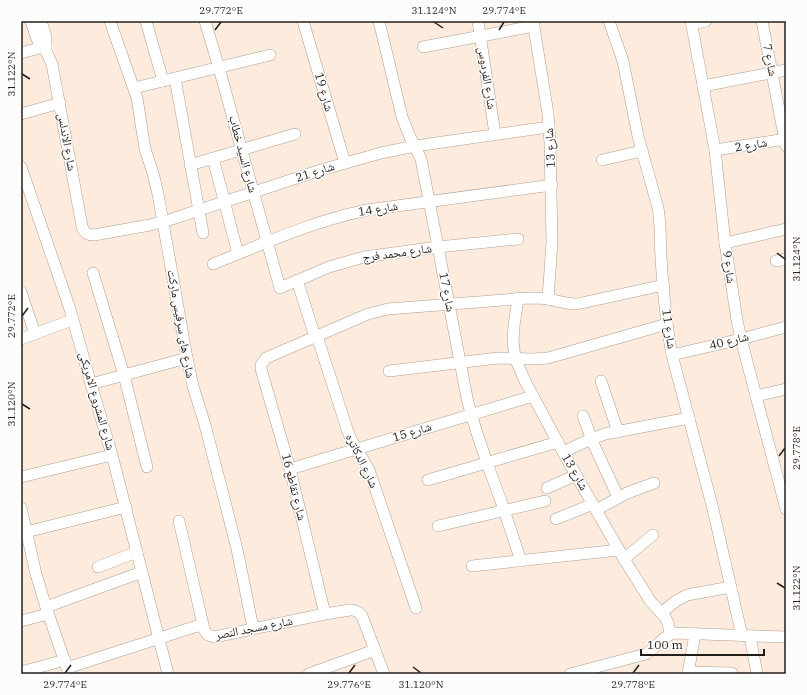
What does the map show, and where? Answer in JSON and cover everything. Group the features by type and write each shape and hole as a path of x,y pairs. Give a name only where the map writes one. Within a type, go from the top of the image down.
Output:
{"street":[{"name":"شارع الاندلس","path":"31,21 35,34 45,48 52,64 82,226 86,234"},
{"name":"شارع الاندلس","path":"42,21 46,37 45,48"},
{"name":"شارع هاى سرفيس ماركت","path":"110,21 134,88 139,109 145,149 153,172 163,222 192,386 205,425 237,549 253,628"},
{"path":"146,21 163,81"},
{"name":"شارع السيد خطاب","path":"205,21 280,288"},
{"name":"شارع 19","path":"303,21 344,163"},
{"name":"شارع 17","path":"379,21 402,117 421,159 465,392 486,463 505,511 521,561"},
{"name":"شارع الفردوس","path":"478,21 495,134"},
{"name":"شارع 11","path":"609,21 623,60 633,115 658,208 667,324 672,355 712,505 731,587 757,674"},
{"path":"692,22 706,21"},
{"name":"شارع 7","path":"762,21 786,142"},
{"name":"شارع 9","path":"692,22 716,150 725,242 740,339 756,396 781,466 786,509"},
{"path":"423,48 480,37 534,24"},
{"name":"شارع 13","path":"534,24 549,127 552,185 552,242 548,299"},
{"path":"21,53 45,48"},
{"path":"134,88 270,55"},
{"path":"703,86 786,70"},
{"path":"175,78 203,233"},
{"path":"21,114 60,103"},
{"name":"شارع 21","path":"86,234 94,235 163,222 306,174 381,153 415,146 549,127"},
{"path":"190,165 295,134"},
{"name":"شارع 2","path":"716,150 786,142"},
{"path":"602,160 642,150"},
{"path":"213,158 238,254"},
{"name":"شارع المشروع الامريكى","path":"21,167 23,179 70,309 126,507 168,674"},
{"name":"شارع 14","path":"213,264 314,224 349,214 367,210 552,185"},
{"path":"725,242 786,229"},
{"name":"شارع محمد فرج","path":"280,288 329,267 352,260 382,254 518,239"},
{"path":"93,273 124,375 147,467"},
{"name":"شارع الدكاتره","path":"297,280 347,429 371,476 416,608"},
{"path":"316,336 368,314 388,309 518,298 548,299 569,304 577,304 664,285"},
{"path":"21,292 35,334"},
{"name":"شارع 13","path":"518,298 514,326 515,358 524,381 622,554 651,602 668,623 670,634"},
{"path":"21,339 72,320"},
{"path":"389,371 498,358 548,358 667,324"},
{"name":"شارع 40","path":"672,355 786,327"},
{"name":"شارع تقاطع 16","path":"316,336 270,356 263,361 261,369 290,469 325,614"},
{"path":"91,384 186,358"},
{"path":"601,381 618,432"},
{"path":"756,396 786,389"},
{"name":"شارع 15","path":"290,469 533,396"},
{"path":"583,416 591,439 618,497"},
{"path":"428,480 486,463 561,447 605,434 689,418"},
{"path":"21,477 112,455"},
{"path":"547,488 576,475"},
{"path":"556,519 595,507 636,489 654,483"},
{"path":"438,526 545,501"},
{"path":"26,532 126,507"},
{"path":"21,508 36,574 67,667"},
{"path":"178,522 204,629"},
{"path":"472,566 622,554 652,534"},
{"path":"98,567 137,552"},
{"path":"21,621 142,572"},
{"path":"661,613 676,601 687,595 731,587"},
{"name":"شارع مسجد النصر","path":"21,672 67,667 197,626 204,629 208,635 212,637 325,614 353,610 362,616 384,674"},
{"path":"570,674 646,654 655,648 664,638 675,633 786,637"},
{"path":"695,634 688,673 732,673"},
{"path":"308,674 375,650"}]}
